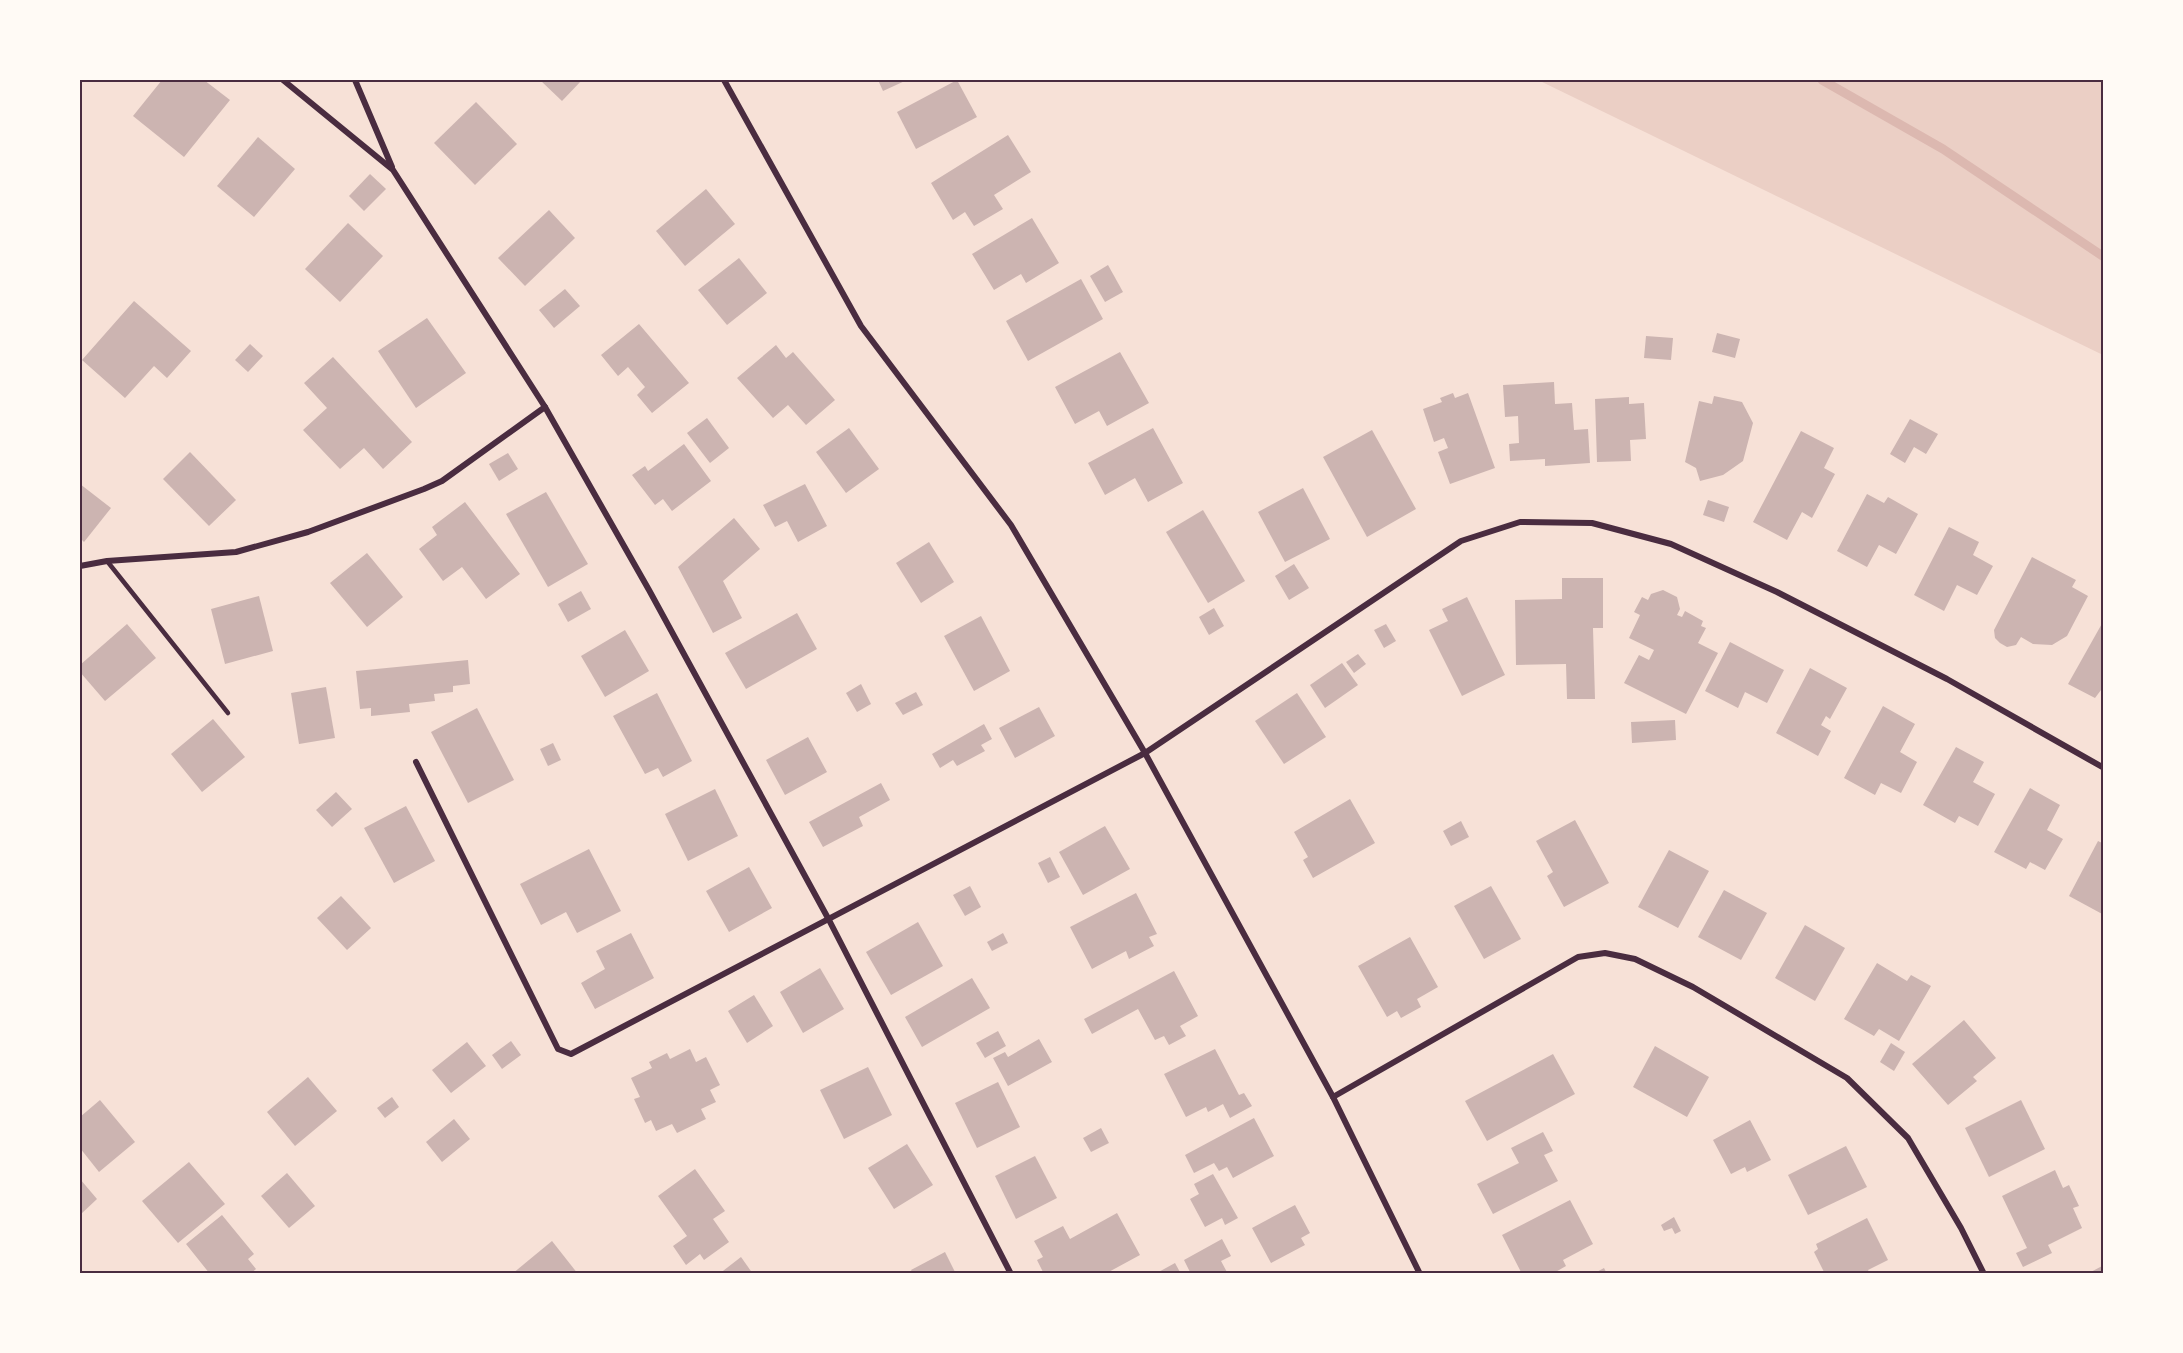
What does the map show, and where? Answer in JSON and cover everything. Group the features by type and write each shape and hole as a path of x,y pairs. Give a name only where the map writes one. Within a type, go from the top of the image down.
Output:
{"street":[{"path":"283,80 393,170"},
{"path":"355,80 393,170 544,407 649,590 829,920 1011,1274"},
{"path":"724,80 861,326 1011,525 1145,753 1333,1097 1420,1274"},
{"path":"80,566 107,561 236,552 308,532 442,481 544,407"},
{"path":"416,762 558,1049 571,1054 1145,753 1461,541 1520,522 1592,524 1671,544 1777,592 1947,680 2103,768"},
{"path":"1333,1097 1578,957 1605,953 1635,959 1693,987 1847,1078 1908,1138 1961,1228 1984,1274"}],"lane":[{"path":"107,561 228,713"}],"shaded area":[{"path":"1538,80 2103,80 2103,355"}],"building":[{"path":"162,80 204,80 230,100 184,157 133,116"},
{"path":"540,80 582,80 562,101"},
{"path":"878,80 907,80 883,91"},
{"path":"957,80 977,117 916,149 897,112"},
{"path":"476,102 517,144 475,185 434,143"},
{"path":"1008,135 1031,172 994,195 1003,209 974,226 965,212 953,220 931,183"},
{"path":"258,137 295,169 254,217 217,186"},
{"path":"370,174 386,189 364,211 349,196"},
{"path":"706,189 735,224 685,266 656,231"},
{"path":"549,210 575,238 525,286 498,258"},
{"path":"1032,218 1059,263 1026,283 1021,274 994,290 972,254"},
{"path":"348,223 383,256 340,302 305,269"},
{"path":"739,258 767,293 727,325 698,290"},
{"path":"1108,265 1123,292 1105,302 1090,276"},
{"path":"1081,279 1103,319 1028,361 1006,321"},
{"path":"565,289 580,306 554,328 539,310"},
{"path":"134,301 191,351 167,378 154,366 125,398 82,360"},
{"path":"427,318 466,373 416,408 378,351"},
{"path":"639,324 689,383 652,413 637,395 645,387 628,367 618,376 601,355"},
{"path":"1717,333 1740,339 1735,358 1712,352"},
{"path":"1646,336 1673,338 1671,360 1644,358"},
{"path":"250,344 263,356 248,372 235,360"},
{"path":"776,345 786,358 793,352 835,400 806,425 788,405 773,418 737,378"},
{"path":"1120,352 1149,403 1107,426 1099,411 1075,424 1055,387"},
{"path":"333,357 412,442 383,469 364,448 340,469 303,430 327,408 304,383"},
{"path":"1554,382 1555,404 1572,403 1574,430 1588,429 1590,463 1545,466 1545,459 1510,461 1509,444 1519,443 1518,416 1505,417 1503,385"},
{"path":"1453,393 1455,398 1468,393 1495,468 1450,484 1438,452 1448,448 1444,438 1434,442 1423,409 1442,402 1440,398"},
{"path":"1714,396 1742,402 1753,423 1743,461 1723,475 1700,481 1696,468 1685,462 1699,401 1712,404"},
{"path":"1629,397 1629,404 1644,403 1646,439 1630,440 1631,461 1597,462 1595,399"},
{"path":"707,418 729,448 710,463 687,433"},
{"path":"1910,419 1938,434 1926,454 1914,447 1905,463 1890,454"},
{"path":"849,428 879,469 846,493 816,452"},
{"path":"1153,428 1183,483 1148,502 1135,478 1105,495 1088,463"},
{"path":"1372,430 1416,509 1367,537 1323,457"},
{"path":"1801,431 1834,448 1824,468 1835,474 1812,518 1802,512 1787,540 1753,522"},
{"path":"684,444 711,481 672,511 663,499 655,505 632,475 645,466 648,471"},
{"path":"190,452 236,500 209,526 163,479"},
{"path":"508,453 518,469 499,481 489,464"},
{"path":"80,484 111,508 84,542 80,538"},
{"path":"805,484 827,526 798,542 787,521 775,527 763,505"},
{"path":"1303,488 1330,539 1285,562 1258,512"},
{"path":"546,492 588,564 548,587 506,514"},
{"path":"1867,494 1884,503 1888,497 1918,514 1896,554 1879,545 1867,567 1837,551"},
{"path":"1708,500 1729,507 1724,522 1703,515"},
{"path":"465,502 520,574 486,599 462,567 443,581 419,549 437,535 432,527"},
{"path":"1203,510 1245,581 1208,603 1166,532"},
{"path":"734,518 760,549 723,581 742,618 713,633 678,567"},
{"path":"1949,527 1979,542 1973,555 1993,566 1977,595 1957,585 1944,611 1914,595"},
{"path":"929,542 954,582 921,603 896,563"},
{"path":"367,553 403,597 367,627 330,583"},
{"path":"2032,557 2076,580 2072,587 2088,596 2067,636 2052,645 2033,644 2021,637 2016,645 2007,647 1995,638 1994,630"},
{"path":"1294,564 1309,588 1289,600 1275,576"},
{"path":"1562,578 1603,578 1603,628 1593,628 1595,699 1567,699 1566,664 1516,665 1515,600 1562,599"},
{"path":"1663,590 1677,597 1680,609 1677,615 1682,617 1685,611 1703,621 1701,626 1706,628 1698,643 1718,653 1686,714 1624,683 1639,655 1649,660 1654,650 1629,638 1640,615 1634,612 1642,597 1648,600 1651,594"},
{"path":"581,591 591,609 568,622 558,604"},
{"path":"259,596 273,651 225,664 211,609"},
{"path":"1467,597 1505,675 1462,696 1429,630 1448,621 1442,609"},
{"path":"1214,608 1224,626 1209,635 1199,617"},
{"path":"797,613 817,649 746,689 725,653"},
{"path":"981,616 1010,671 974,691 944,636"},
{"path":"2104,620 2104,686 2095,698 2068,684"},
{"path":"127,624 156,658 105,701 80,672 80,665"},
{"path":"1386,624 1396,641 1384,648 1374,630"},
{"path":"625,630 649,671 605,697 581,656"},
{"path":"1730,642 1784,670 1767,703 1745,692 1738,708 1705,691"},
{"path":"1358,654 1366,664 1354,673 1346,662"},
{"path":"468,660 470,684 453,686 453,692 434,694 435,701 409,704 410,712 371,716 371,708 360,709 356,671"},
{"path":"1342,663 1358,685 1325,708 1310,685"},
{"path":"1810,668 1847,688 1830,719 1826,716 1821,725 1831,731 1818,756 1776,733"},
{"path":"861,684 871,704 857,712 846,693"},
{"path":"326,687 335,738 299,744 291,693"},
{"path":"916,692 923,705 903,715 895,703"},
{"path":"657,693 692,761 663,777 658,768 645,774 613,716"},
{"path":"1297,693 1326,737 1284,764 1255,721"},
{"path":"1883,706 1915,724 1900,752 1917,762 1901,793 1881,783 1875,795 1844,778"},
{"path":"1039,707 1055,736 1015,758 999,728"},
{"path":"477,708 514,780 468,803 431,732"},
{"path":"213,719 245,757 202,792 171,754"},
{"path":"1675,720 1676,740 1632,743 1631,722"},
{"path":"984,724 992,739 981,745 985,751 957,766 953,760 940,768 932,754"},
{"path":"808,737 827,772 785,795 766,760"},
{"path":"553,743 561,760 548,766 540,749"},
{"path":"1956,747 1984,762 1973,782 1995,794 1978,826 1959,816 1955,823 1923,805"},
{"path":"881,783 890,800 859,817 863,826 823,847 809,822"},
{"path":"2030,788 2060,805 2047,830 2063,839 2045,870 2030,862 2026,869 1994,852"},
{"path":"715,789 738,836 688,861 665,814"},
{"path":"336,792 352,809 332,827 316,810"},
{"path":"1350,799 1375,843 1313,878 1303,860 1308,857 1294,832"},
{"path":"406,806 435,861 394,883 364,828"},
{"path":"1575,820 1609,883 1564,907 1547,876 1553,872 1536,841"},
{"path":"1461,821 1469,837 1451,846 1443,831"},
{"path":"1105,826 1130,869 1083,895 1059,852"},
{"path":"2098,841 2104,844 2104,915 2069,896"},
{"path":"589,849 621,911 577,933 566,912 541,925 520,884"},
{"path":"1669,850 1709,871 1678,928 1638,907"},
{"path":"1050,857 1060,877 1048,883 1038,863"},
{"path":"749,867 772,908 729,932 706,891"},
{"path":"970,886 981,907 965,916 953,895"},
{"path":"1491,886 1521,939 1484,959 1454,906"},
{"path":"1724,890 1767,913 1741,960 1698,937"},
{"path":"1136,893 1157,934 1149,937 1154,946 1129,959 1126,951 1092,969 1070,927"},
{"path":"341,896 371,928 347,950 317,918"},
{"path":"918,922 943,966 891,995 866,952"},
{"path":"1805,925 1845,948 1815,1001 1775,978"},
{"path":"631,933 654,978 595,1009 581,983 605,969 596,951"},
{"path":"1003,933 1008,943 992,951 987,942"},
{"path":"1410,937 1438,987 1417,999 1421,1007 1401,1018 1397,1011 1387,1017 1358,966"},
{"path":"1877,963 1907,981 1911,975 1931,986 1899,1041 1879,1029 1874,1036 1844,1019"},
{"path":"820,968 844,1009 803,1033 780,992"},
{"path":"1174,971 1198,1016 1180,1026 1186,1036 1169,1045 1164,1036 1155,1040 1138,1009 1092,1034 1084,1019"},
{"path":"972,978 990,1008 922,1047 905,1017"},
{"path":"754,995 773,1026 747,1043 728,1011"},
{"path":"1964,1020 1996,1058 1973,1077 1977,1081 1948,1105 1912,1064"},
{"path":"998,1031 1006,1046 985,1058 976,1043"},
{"path":"1039,1039 1052,1062 1008,1086 993,1058 1005,1052 1008,1057"},
{"path":"511,1041 521,1055 502,1069 492,1055"},
{"path":"467,1042 486,1066 451,1093 432,1070"},
{"path":"1891,1043 1905,1052 1894,1071 1880,1062"},
{"path":"1655,1046 1709,1077 1687,1117 1633,1087"},
{"path":"690,1049 696,1062 706,1057 720,1085 710,1090 716,1102 701,1109 706,1119 677,1133 672,1124 656,1131 651,1120 645,1123 634,1099 640,1097 631,1078 652,1068 649,1062 667,1053 670,1059"},
{"path":"1215,1049 1239,1095 1244,1093 1252,1106 1230,1118 1223,1104 1208,1112 1206,1107 1186,1117 1164,1074"},
{"path":"1553,1054 1575,1094 1487,1141 1465,1101"},
{"path":"868,1067 892,1115 844,1139 820,1090"},
{"path":"308,1077 337,1111 295,1146 267,1112"},
{"path":"998,1082 1020,1127 977,1148 955,1103"},
{"path":"392,1097 399,1107 385,1118 377,1108"},
{"path":"100,1100 135,1142 99,1172 80,1148 80,1117"},
{"path":"2021,1100 2045,1149 1989,1177 1965,1128"},
{"path":"1254,1118 1274,1156 1233,1178 1227,1167 1219,1171 1214,1163 1194,1173 1185,1155"},
{"path":"454,1119 470,1139 442,1162 426,1142"},
{"path":"1750,1120 1771,1160 1747,1172 1745,1167 1731,1174 1713,1140"},
{"path":"1101,1128 1109,1143 1091,1152 1083,1138"},
{"path":"1543,1132 1553,1151 1544,1155 1558,1181 1493,1214 1477,1184 1519,1163 1511,1148"},
{"path":"907,1144 933,1185 894,1209 868,1168"},
{"path":"1846,1146 1867,1187 1808,1215 1788,1175"},
{"path":"1035,1156 1057,1198 1016,1219 995,1176"},
{"path":"189,1162 225,1204 178,1243 142,1201"},
{"path":"695,1169 725,1211 713,1219 729,1242 704,1260 700,1254 686,1265 673,1246 687,1236 658,1196"},
{"path":"2055,1170 2063,1188 2069,1185 2079,1206 2073,1208 2082,1228 2048,1245 2052,1253 2023,1267 2016,1253 2027,1248 2002,1196"},
{"path":"287,1173 315,1206 289,1228 261,1196"},
{"path":"1213,1174 1238,1218 1225,1225 1222,1218 1205,1227 1190,1199 1199,1194 1194,1184"},
{"path":"80,1179 97,1199 80,1215"},
{"path":"1570,1200 1593,1244 1563,1260 1566,1266 1552,1274 1522,1274 1502,1235"},
{"path":"1295,1205 1310,1233 1301,1238 1305,1245 1271,1263 1252,1228"},
{"path":"1117,1213 1140,1255 1105,1274 1044,1274 1037,1260 1043,1257 1034,1241 1063,1226 1070,1239"},
{"path":"222,1215 254,1254 248,1259 256,1269 250,1274 210,1274 186,1244"},
{"path":"1674,1217 1681,1231 1675,1234 1672,1228 1664,1231 1661,1225"},
{"path":"1867,1218 1888,1260 1868,1270 1870,1274 1825,1274 1814,1252 1818,1249 1816,1244"},
{"path":"1222,1239 1231,1256 1221,1261 1228,1274 1191,1274 1184,1260"},
{"path":"552,1241 578,1274 512,1274"},
{"path":"945,1252 956,1274 913,1274 911,1270"},
{"path":"741,1257 753,1274 719,1274"},
{"path":"1175,1263 1181,1274 1155,1274"},
{"path":"2104,1265 2104,1274 2087,1274"},
{"path":"1604,1268 1607,1274 1593,1274"}],"waterway":[{"path":"1822,80 1943,149 2104,257"}]}
